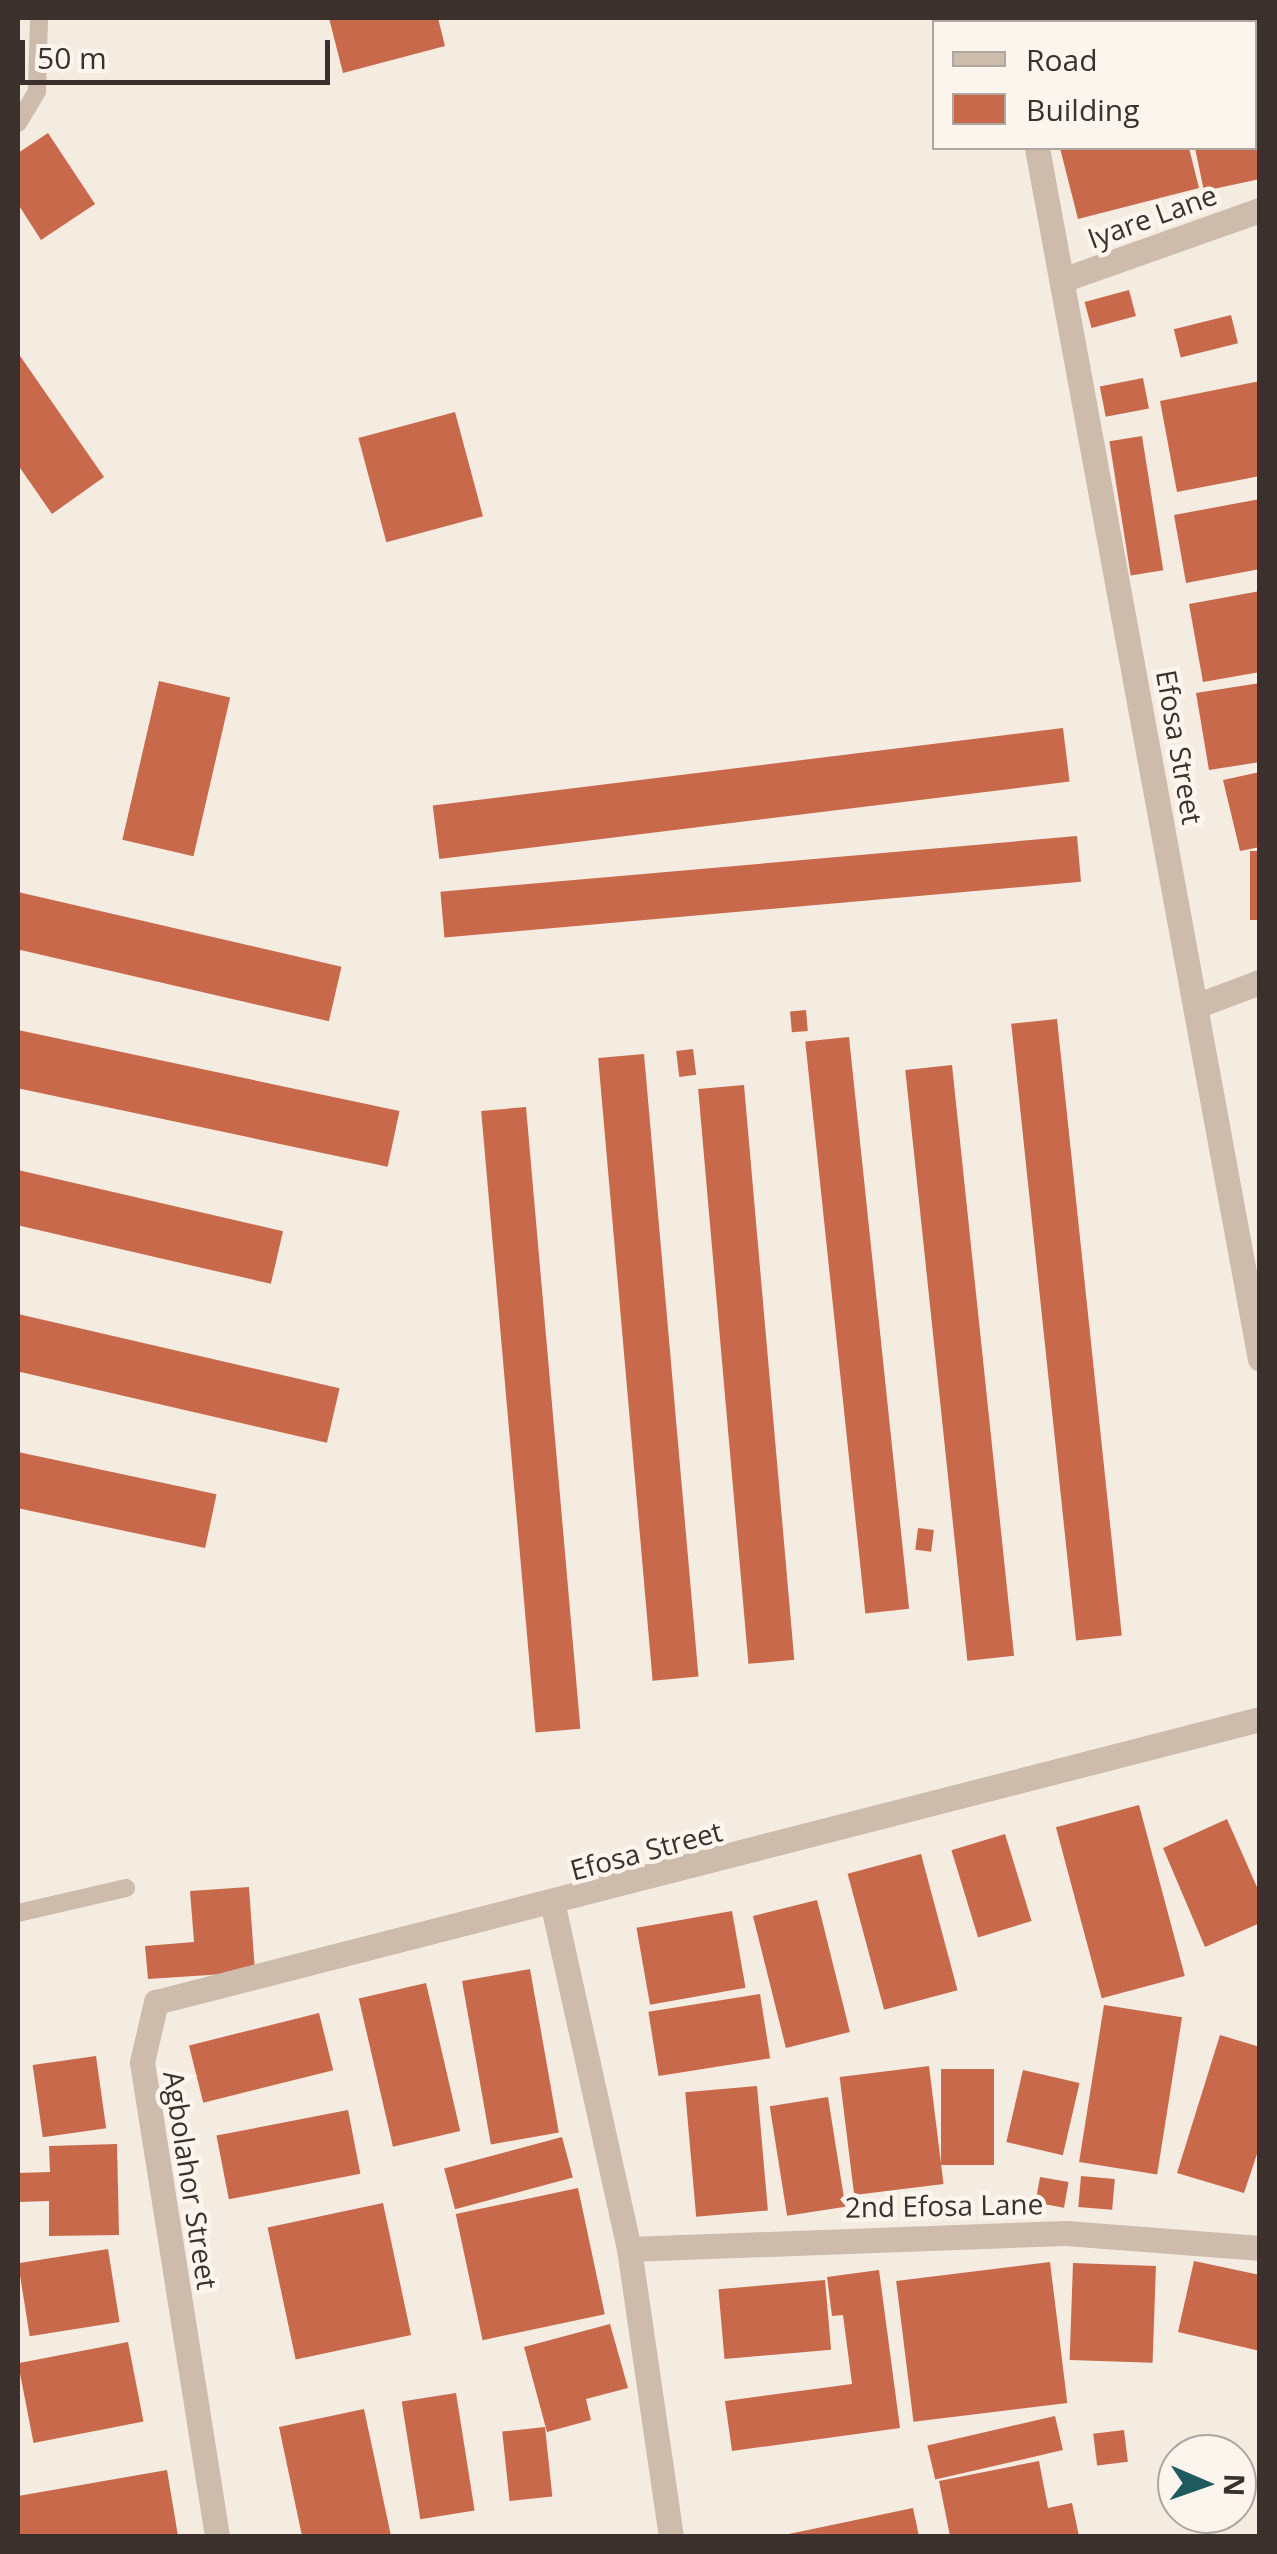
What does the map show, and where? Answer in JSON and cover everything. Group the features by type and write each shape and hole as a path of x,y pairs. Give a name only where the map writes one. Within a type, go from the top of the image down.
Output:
{"street":[{"name":"Efosa Street","path":"1036,150 1064,280 1260,1359"},
{"name":"Iyare Lane","path":"1064,280 1260,210"},
{"path":"1196,1006 1260,982"},
{"name":"Efosa Street","path":"671,2536 629,2249 553,1906 1260,1719"},
{"name":"Agbolahor Street","path":"217,2536 142,2062 146,2015 156,2002 553,1906"},
{"name":"2nd Efosa Lane","path":"629,2249 1066,2233 1260,2248"}],"lane":[{"path":"18,123 37,90 39,18"},
{"path":"18,1913 126,1888"}],"building":[{"path":"329,18 438,18 445,46 343,73"},
{"path":"1257,110 1260,179 1204,191 1195,150 1257,150"},
{"path":"48,133 95,204 41,240 18,204 18,153"},
{"path":"1061,150 1190,150 1199,188 1078,219"},
{"path":"1129,290 1136,316 1092,328 1085,302"},
{"path":"1231,315 1238,343 1181,357 1174,329"},
{"path":"18,353 104,477 52,514 18,465"},
{"path":"1143,378 1149,408 1106,417 1100,386"},
{"path":"1260,381 1260,476 1177,492 1160,401"},
{"path":"455,412 483,516 386,542 358,438"},
{"path":"1142,436 1163,570 1131,575 1109,441"},
{"path":"1260,499 1260,569 1186,583 1174,515"},
{"path":"1260,591 1260,672 1203,682 1189,604"},
{"path":"159,681 230,697 193,856 122,840"},
{"path":"1260,683 1260,762 1209,770 1196,693"},
{"path":"1063,728 1070,782 439,859 433,805"},
{"path":"1260,772 1260,847 1240,851 1223,780"},
{"path":"1077,836 1081,882 444,938 440,892"},
{"path":"1250,851 1260,851 1260,920 1250,920"},
{"path":"18,892 341,967 329,1021 18,949"},
{"path":"806,1010 808,1031 792,1032 790,1011"},
{"path":"1057,1019 1122,1636 1076,1640 1011,1024"},
{"path":"18,1030 399,1111 388,1167 18,1088"},
{"path":"849,1037 909,1609 865,1613 805,1042"},
{"path":"693,1049 696,1075 679,1077 676,1051"},
{"path":"644,1054 698,1677 653,1681 598,1058"},
{"path":"952,1065 1014,1656 967,1661 905,1070"},
{"path":"744,1085 794,1660 748,1664 698,1089"},
{"path":"526,1107 580,1729 536,1733 481,1111"},
{"path":"18,1170 283,1231 271,1284 18,1225"},
{"path":"18,1314 340,1388 327,1443 18,1371"},
{"path":"18,1452 217,1494 205,1548 18,1508"},
{"path":"918,1528 934,1530 931,1552 915,1550"},
{"path":"1139,1805 1185,1976 1102,1998 1056,1827"},
{"path":"1227,1819 1260,1894 1260,1923 1205,1947 1163,1848"},
{"path":"1005,1834 1032,1921 978,1937 951,1850"},
{"path":"921,1854 957,1990 884,2010 848,1874"},
{"path":"249,1887 255,1972 148,1979 145,1946 194,1942 190,1891"},
{"path":"817,1900 850,2032 786,2048 753,1916"},
{"path":"732,1911 746,1988 650,2005 636,1928"},
{"path":"530,1969 559,2132 491,2144 462,1981"},
{"path":"426,1983 460,2131 393,2147 359,1999"},
{"path":"760,1994 770,2058 659,2076 648,2012"},
{"path":"1104,2005 1182,2017 1157,2174 1079,2162"},
{"path":"319,2013 333,2070 203,2103 189,2045"},
{"path":"1220,2035 1260,2047 1260,2145 1244,2193 1177,2173"},
{"path":"96,2056 106,2128 43,2137 33,2065"},
{"path":"929,2066 944,2184 854,2195 840,2077"},
{"path":"941,2069 994,2069 994,2165 941,2165"},
{"path":"1023,2070 1080,2083 1063,2155 1006,2142"},
{"path":"757,2086 768,2211 696,2217 685,2092"},
{"path":"828,2097 845,2207 787,2216 770,2106"},
{"path":"348,2110 360,2174 229,2199 216,2136"},
{"path":"562,2137 573,2178 455,2209 444,2169"},
{"path":"117,2144 119,2235 49,2236 49,2201 18,2202 18,2173 50,2172 49,2146"},
{"path":"1081,2176 1115,2179 1112,2210 1078,2207"},
{"path":"1040,2177 1069,2182 1064,2208 1035,2203"},
{"path":"578,2188 605,2314 483,2340 456,2214"},
{"path":"383,2203 411,2335 296,2360 268,2228"},
{"path":"108,2249 120,2322 30,2336 18,2263"},
{"path":"1194,2261 1260,2275 1260,2351 1178,2332"},
{"path":"1050,2262 1067,2403 913,2422 896,2281"},
{"path":"1073,2263 1156,2266 1153,2363 1070,2360"},
{"path":"879,2270 900,2428 732,2451 725,2401 852,2384 843,2315 832,2316 827,2277"},
{"path":"825,2280 831,2350 725,2359 718,2289"},
{"path":"610,2324 628,2388 586,2399 591,2420 547,2432 524,2347"},
{"path":"128,2342 143,2422 34,2443 18,2363"},
{"path":"456,2393 475,2511 420,2519 402,2402"},
{"path":"364,2409 391,2536 302,2536 279,2427"},
{"path":"1055,2416 1063,2450 935,2480 927,2445"},
{"path":"545,2427 552,2497 510,2501 502,2431"},
{"path":"1124,2430 1128,2462 1097,2466 1093,2434"},
{"path":"1039,2461 1048,2508 1072,2503 1079,2536 950,2536 939,2481"},
{"path":"167,2470 178,2536 18,2536 18,2496"},
{"path":"913,2508 919,2536 784,2536 784,2535"}]}
